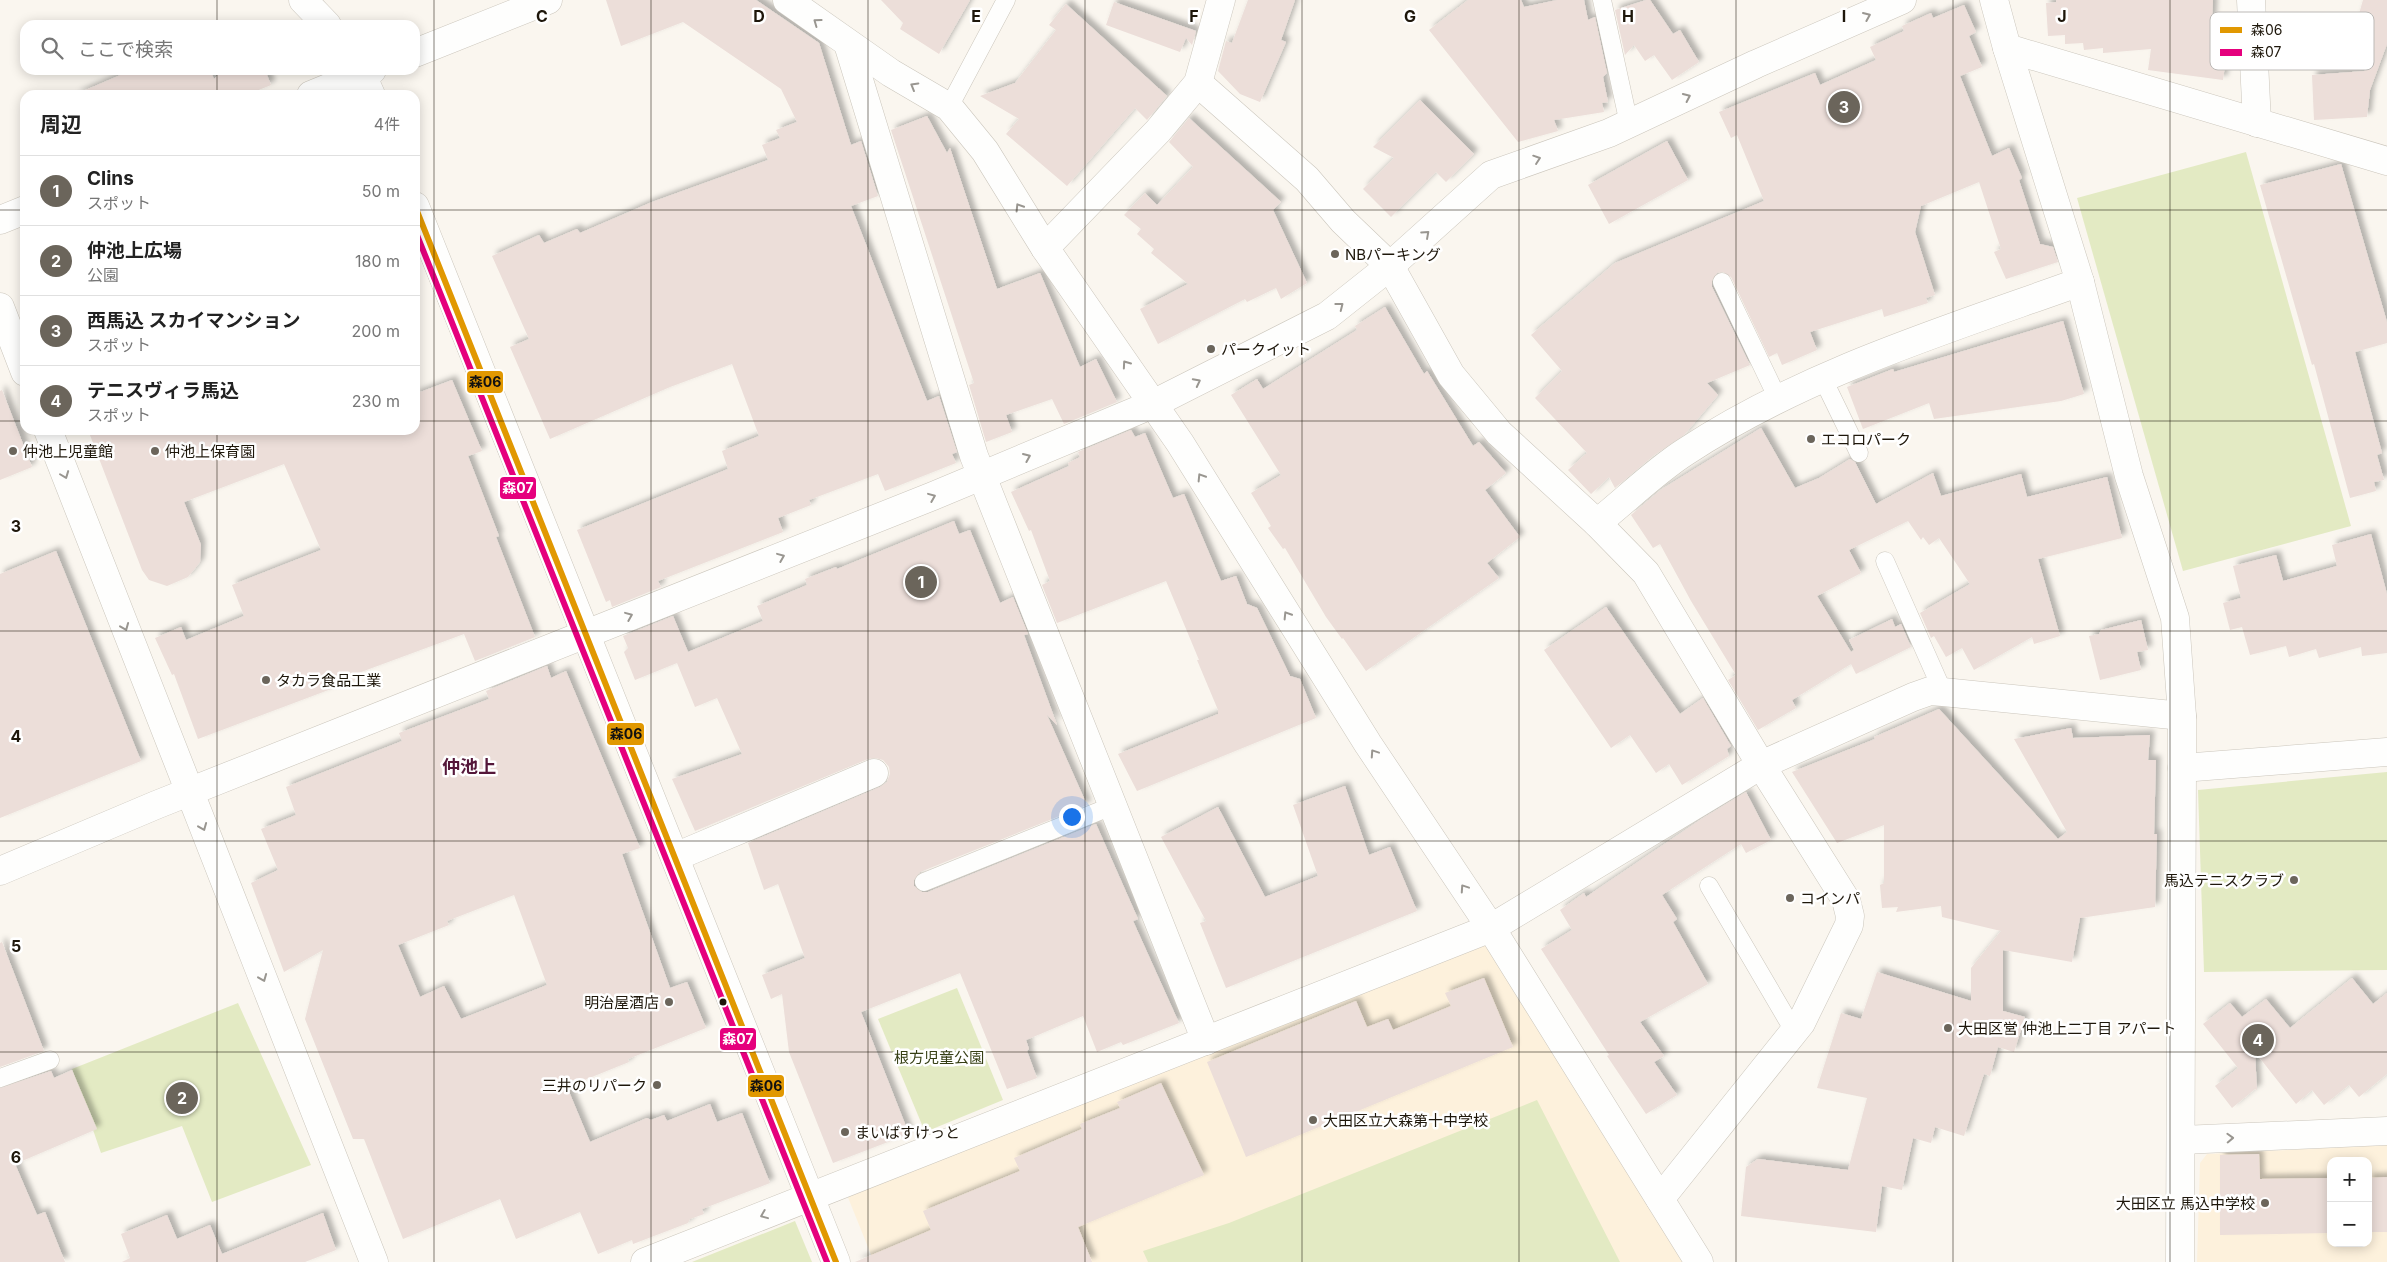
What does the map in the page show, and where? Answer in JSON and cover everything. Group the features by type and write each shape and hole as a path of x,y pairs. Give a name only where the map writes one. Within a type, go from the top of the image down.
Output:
{"street":[{"path":"303,0 322,20"},
{"path":"420,51 548,0"},
{"path":"787,0 891,73 949,107 985,150 1045,248 1180,443 1368,744 1491,928 1699,1262"},
{"path":"1045,248 1158,131 1198,83 1221,0"},
{"path":"0,871 156,805 982,476 1153,404 1327,316 1390,266 1491,175 1610,134 1756,64 1902,0"},
{"path":"1994,0 2007,48 2080,282 2129,476 2175,618 2182,716 2182,1140 2180,1262"},
{"path":"848,44 902,226 974,456 1078,699 1112,806 1206,1041"},
{"path":"2007,48 2387,161"},
{"path":"2256,123 2258,70"},
{"path":"326,90 366,77"},
{"path":"1198,83 1307,178 1344,221 1390,266 1451,375 1499,433 1597,523 1646,573 1761,765 1846,900 1850,916 1849,925 1801,1023 1660,1199"},
{"path":"0,220 20,212"},
{"path":"420,219 836,1262"},
{"path":"1597,523 1684,452 1778,399 1861,363 2080,282"},
{"path":"0,307 20,359"},
{"path":"50,435 374,1262"},
{"path":"645,1262 1491,928 1761,765 1913,697 1930,691 2182,716"},
{"path":"2182,768 2387,752"},
{"path":"675,857 874,773"},
{"path":"2182,1140 2387,1132"}],"lane":[{"path":"949,107 1006,0"},
{"path":"1602,0 1629,124"},
{"path":"1722,282 1778,399"},
{"path":"1823,379 1859,453"},
{"path":"1885,561 1944,692"},
{"path":"924,882 1112,806"},
{"path":"1709,886 1794,1031"},
{"path":"0,1078 50,1060"}],"shaded area":[{"name":"大田区立大森第十中学校","path":"1486,945 1686,1262 874,1262 847,1195 1384,978"},
{"name":"大田区立 馬込中学校","path":"2387,1145 2387,1262 2197,1262 2200,1163 2207,1154"}],"green space":[{"path":"2246,152 2351,526 2183,571 2077,198"},
{"name":"馬込テニスクラブ","path":"2387,772 2387,970 2204,972 2198,790"},
{"name":"根方児童公園","path":"957,988 1003,1100 925,1132 878,1019"},
{"path":"238,1003 311,1165 212,1202 182,1126 101,1153 72,1069"},
{"path":"1537,1100 1620,1262 1148,1262 1143,1251 1229,1223"},
{"path":"795,1221 812,1262 692,1262"}],"building":[{"path":"606,0 756,0 819,43 851,145 861,141 878,196 851,206 927,401 939,396 957,452 952,454 956,463 885,491 878,474 809,500 811,505 778,518 783,532 658,581 661,587 612,607 610,600 606,602 577,530 728,469 722,451 759,436 732,364 670,387 550,439 510,347 529,339 492,256 539,235 544,243 577,229 580,233 652,202 768,160 762,145 780,138 776,130 797,122 781,89 683,22 621,46"},
{"path":"881,0 970,0 939,54 900,29 903,23"},
{"path":"1248,0 1295,0 1281,40 1286,42 1260,102 1240,94 1218,71 1226,41 1232,43"},
{"path":"1468,0 1521,0 1524,7 1557,0 1584,0 1588,20 1595,17 1607,73 1603,77 1608,102 1602,103 1604,112 1554,120 1558,131 1518,142 1429,30"},
{"path":"1650,0 1673,34 1680,30 1699,62 1672,80 1654,55 1645,61 1634,45 1625,55 1615,10"},
{"path":"2056,0 2213,0 2212,12 2210,12 2210,70 2224,70 2223,80 2148,70 2151,49 2103,53 2103,48 2084,50 2083,43 2065,44 2065,35 2048,36 2046,3 2056,2"},
{"path":"2363,0 2387,0 2387,44 2370,90 2367,117 2314,120 2312,75 2374,70 2374,12 2360,12"},
{"path":"1114,2 1196,31 1192,45 1186,38 1180,52 1106,25"},
{"path":"1066,4 1167,96 1147,120 1135,108 1067,186 1006,134 1019,119 980,96 1015,83 1056,30 1049,25"},
{"path":"1964,5 1976,32 1969,36 1982,67 1960,76 1992,156 2009,148 2022,178 2019,180 2040,244 2053,247 2058,262 2006,279 1994,252 2001,249 1979,182 1921,206 1915,232 1935,295 1926,298 1928,303 1884,317 1882,309 1810,332 1817,350 1782,365 1777,353 1769,357 1731,277 1723,272 1717,273 1712,281 1712,287 1750,365 1707,383 1718,395 1684,435 1653,456 1615,488 1609,477 1591,494 1568,470 1587,453 1535,398 1562,371 1531,335 1615,263 1764,201 1737,135 1731,138 1719,112 1815,73 1820,85 1876,60 1870,47 1904,31 1902,26 1931,13 1933,18"},
{"path":"120,75 212,75 214,79 218,75 267,75 271,85 258,90 86,90"},
{"path":"1420,100 1474,154 1446,182 1436,172 1391,217 1363,189 1394,158 1373,147"},
{"path":"927,116 947,153 950,148 997,289 1040,273 1080,367 1096,359 1117,402 1064,424 1052,399 1006,415 1012,432 986,442 969,385 974,383 891,130"},
{"path":"1189,118 1281,202 1273,210 1307,283 1281,299 1276,288 1247,302 1245,299 1158,344 1140,309 1188,284 1151,253 1154,249 1137,234 1141,229 1124,215 1145,193 1157,205 1193,167 1169,142"},
{"path":"1667,141 1688,180 1609,224 1588,185"},
{"path":"2341,164 2387,322 2387,343 2355,352 2382,453 2377,455 2384,480 2374,482 2376,491 2350,498 2314,364 2312,365 2260,185"},
{"path":"1385,307 1424,374 1427,371 1473,446 1479,442 1506,473 1485,490 1520,537 1487,563 1499,578 1366,671 1326,617 1285,548 1283,549 1268,528 1271,526 1251,493 1281,475 1231,395 1257,379 1263,389 1357,330 1355,326"},
{"path":"2063,321 2084,394 2061,401 1934,419 1929,403 1863,429 1847,387 1893,369 1894,372"},
{"path":"452,380 482,451 468,456 499,536 496,537 535,637 475,661 464,634 353,675 355,680 198,739 174,674 172,675 155,638 181,627 186,640 244,616 232,585 321,550 284,464 184,502 201,545 200,562 188,577 167,586 149,580 142,570 90,435 420,435 420,392"},
{"path":"2,390 32,467 0,480 0,391"},
{"path":"1761,428 1795,488 1819,478 1850,459 1855,462 1876,504 1933,473 1941,496 2021,474 2027,497 2107,477 2122,538 2038,559 2060,636 2034,644 2032,637 1974,670 1962,648 1946,657 1934,636 1931,638 1920,613 1970,584 1939,538 1929,545 1923,537 1921,540 1908,521 1849,550 1861,573 1817,596 1851,652 1854,650 1849,640 1892,619 1895,627 1901,624 1911,647 1856,674 1851,664 1792,700 1796,708 1758,730 1728,680 1736,675 1691,601 1660,544 1653,548 1631,515 1662,489"},
{"path":"1131,430 1135,437 1145,433 1173,498 1184,494 1221,581 1236,576 1247,604 1257,608 1290,676 1300,679 1316,718 1137,791 1118,754 1218,714 1197,660 1199,660 1166,581 1057,623 1042,585 1050,581 1031,530 1029,531 1011,492 1069,466 1068,463 1080,457 1078,452"},
{"path":"954,521 959,534 970,530 1000,603 1013,597 1028,634 1024,635 1057,725 1047,715 1087,805 920,872 914,880 914,886 922,892 928,892 1096,824 1138,919 1133,921 1179,1023 1123,1045 1121,1042 1097,1052 1083,1016 1026,1040 1029,1049 1027,1051 1037,1078 1007,1089 960,973 861,1012 909,1134 833,1163 789,1052 782,994 771,999 762,975 805,958 778,884 764,890 748,843 880,787 887,782 890,774 889,767 883,760 868,759 695,831 672,779 742,754 717,698 695,707 677,663 635,680 624,652 628,648 623,636 673,616 688,652 763,621 757,606 807,585 805,579 836,567 837,569"},
{"path":"2371,534 2387,594 2387,653 2362,656 2361,647 2319,658 2316,649 2289,657 2286,646 2250,655 2242,627 2230,630 2223,603 2241,598 2233,566 2276,555 2283,581 2337,566 2332,545"},
{"path":"56,551 141,761 0,818 0,574"},
{"path":"1606,607 1680,714 1703,698 1731,746 1727,749 1729,756 1682,785 1669,764 1656,773 1630,735 1611,748 1544,650"},
{"path":"2141,620 2148,650 2137,652 2141,670 2100,680 2089,636 2099,634 2101,630"},
{"path":"547,666 551,678 566,671 640,848 622,854 670,988 687,982 706,1028 628,1059 629,1062 567,1087 590,1142 647,1118 651,1120 664,1115 667,1121 710,1104 717,1122 742,1113 770,1183 702,1209 704,1214 690,1219 688,1223 633,1244 632,1240 598,1254 580,1212 516,1239 500,1199 403,1239 364,1139 353,1139 305,1019 323,950 284,972 251,883 278,870 261,829 296,815 286,787 402,741 399,733 489,699 486,691","holes":["514,895 547,985 461,1019 444,986 420,997 398,945 449,925 447,921"]},
{"path":"1939,709 2058,839 2067,832 2014,739 2071,728 2073,738 2150,735 2148,760 2156,760 2154,834 2157,834 2155,907 2080,918 2072,962 2003,950 2003,1011 2025,1017 2014,1052 1998,1047 1990,1076 1984,1074 1964,1136 1935,1127 1931,1143 1913,1138 1902,1190 1882,1186 1876,1232 1741,1216 1746,1167 1758,1159 1848,1170 1867,1098 1817,1088 1841,1013 1861,1019 1877,972 1971,1001 1971,968 2001,931 1942,917 1941,906 1896,912 1898,907 1882,908 1880,885 1884,883 1884,825 1837,843 1792,772 1875,739 1874,737"},
{"path":"1345,786 1369,855 1390,847 1417,911 1226,988 1200,923 1206,921 1161,837 1218,807 1265,897 1318,876 1293,805"},
{"path":"1746,792 1771,840 1746,853 1741,844 1662,895 1677,919 1673,922 1708,984 1640,1022 1664,1056 1654,1062 1677,1095 1646,1114 1607,1056 1609,1055 1541,949 1572,930 1560,910 1584,893 1586,897 1703,818"},
{"path":"2,942 44,1051 0,1067 0,943"},
{"path":"1484,978 1513,1047 1246,1157 1207,1062 1356,1001 1367,1027 1388,1019 1393,1030 1451,1006 1445,993"},
{"path":"2352,978 2373,1004 2387,993 2387,1074 2359,1097 2349,1085 2324,1105 2312,1090 2296,1104 2255,1052 2257,1090 2255,1089 2232,1108 2215,1086 2238,1068 2203,1024 2230,1003 2242,1017 2266,999 2290,1028"},
{"path":"72,1070 97,1129 15,1164 37,1215 45,1212 65,1262 0,1262 0,1088 51,1071 54,1078"},
{"path":"1161,1083 1204,1175 1078,1227 1092,1262 855,1262 931,1230 923,1211 1020,1171 1014,1158 1082,1129 1080,1124 1120,1108 1117,1102"},
{"path":"2259,1154 2260,1179 2327,1178 2327,1233 2220,1235 2220,1155"},
{"path":"2387,1177 2387,1232 2372,1232 2372,1178"},
{"path":"323,1213 336,1250 305,1262 122,1262 130,1258 121,1234 167,1215 177,1239 210,1225 222,1254"}],"transit line":[{"name":"森06","path":"420,219 836,1262"},
{"name":"森07","path":"420,243 827,1262"}],"place":[{"name":"西馬込 スカイマンション","path":"1844,107"},
{"name":"NBパーキング","path":"1335,254"},
{"name":"パークイット","path":"1211,349"},
{"name":"エコロパーク","path":"1811,439"},
{"name":"仲池上児童館","path":"13,451"},
{"name":"仲池上保育園","path":"155,451"},
{"name":"Clins","path":"921,582"},
{"name":"タカラ食品工業","path":"266,680"},
{"name":"馬込テニスクラブ","path":"2294,880"},
{"name":"コインパ","path":"1790,898"},
{"name":"明治屋酒店","path":"669,1002"},
{"name":"大田区営 仲池上二丁目 アパート","path":"1948,1028"},
{"name":"テニスヴィラ馬込","path":"2258,1040"},
{"name":"三井のリパーク","path":"657,1085"},
{"name":"仲池上広場","path":"182,1098"},
{"name":"大田区立大森第十中学校","path":"1313,1120"},
{"name":"まいばすけっと","path":"845,1132"},
{"name":"大田区立 馬込中学校","path":"2265,1203"}],"district":[{"name":"仲池上","path":"469,766"}]}
